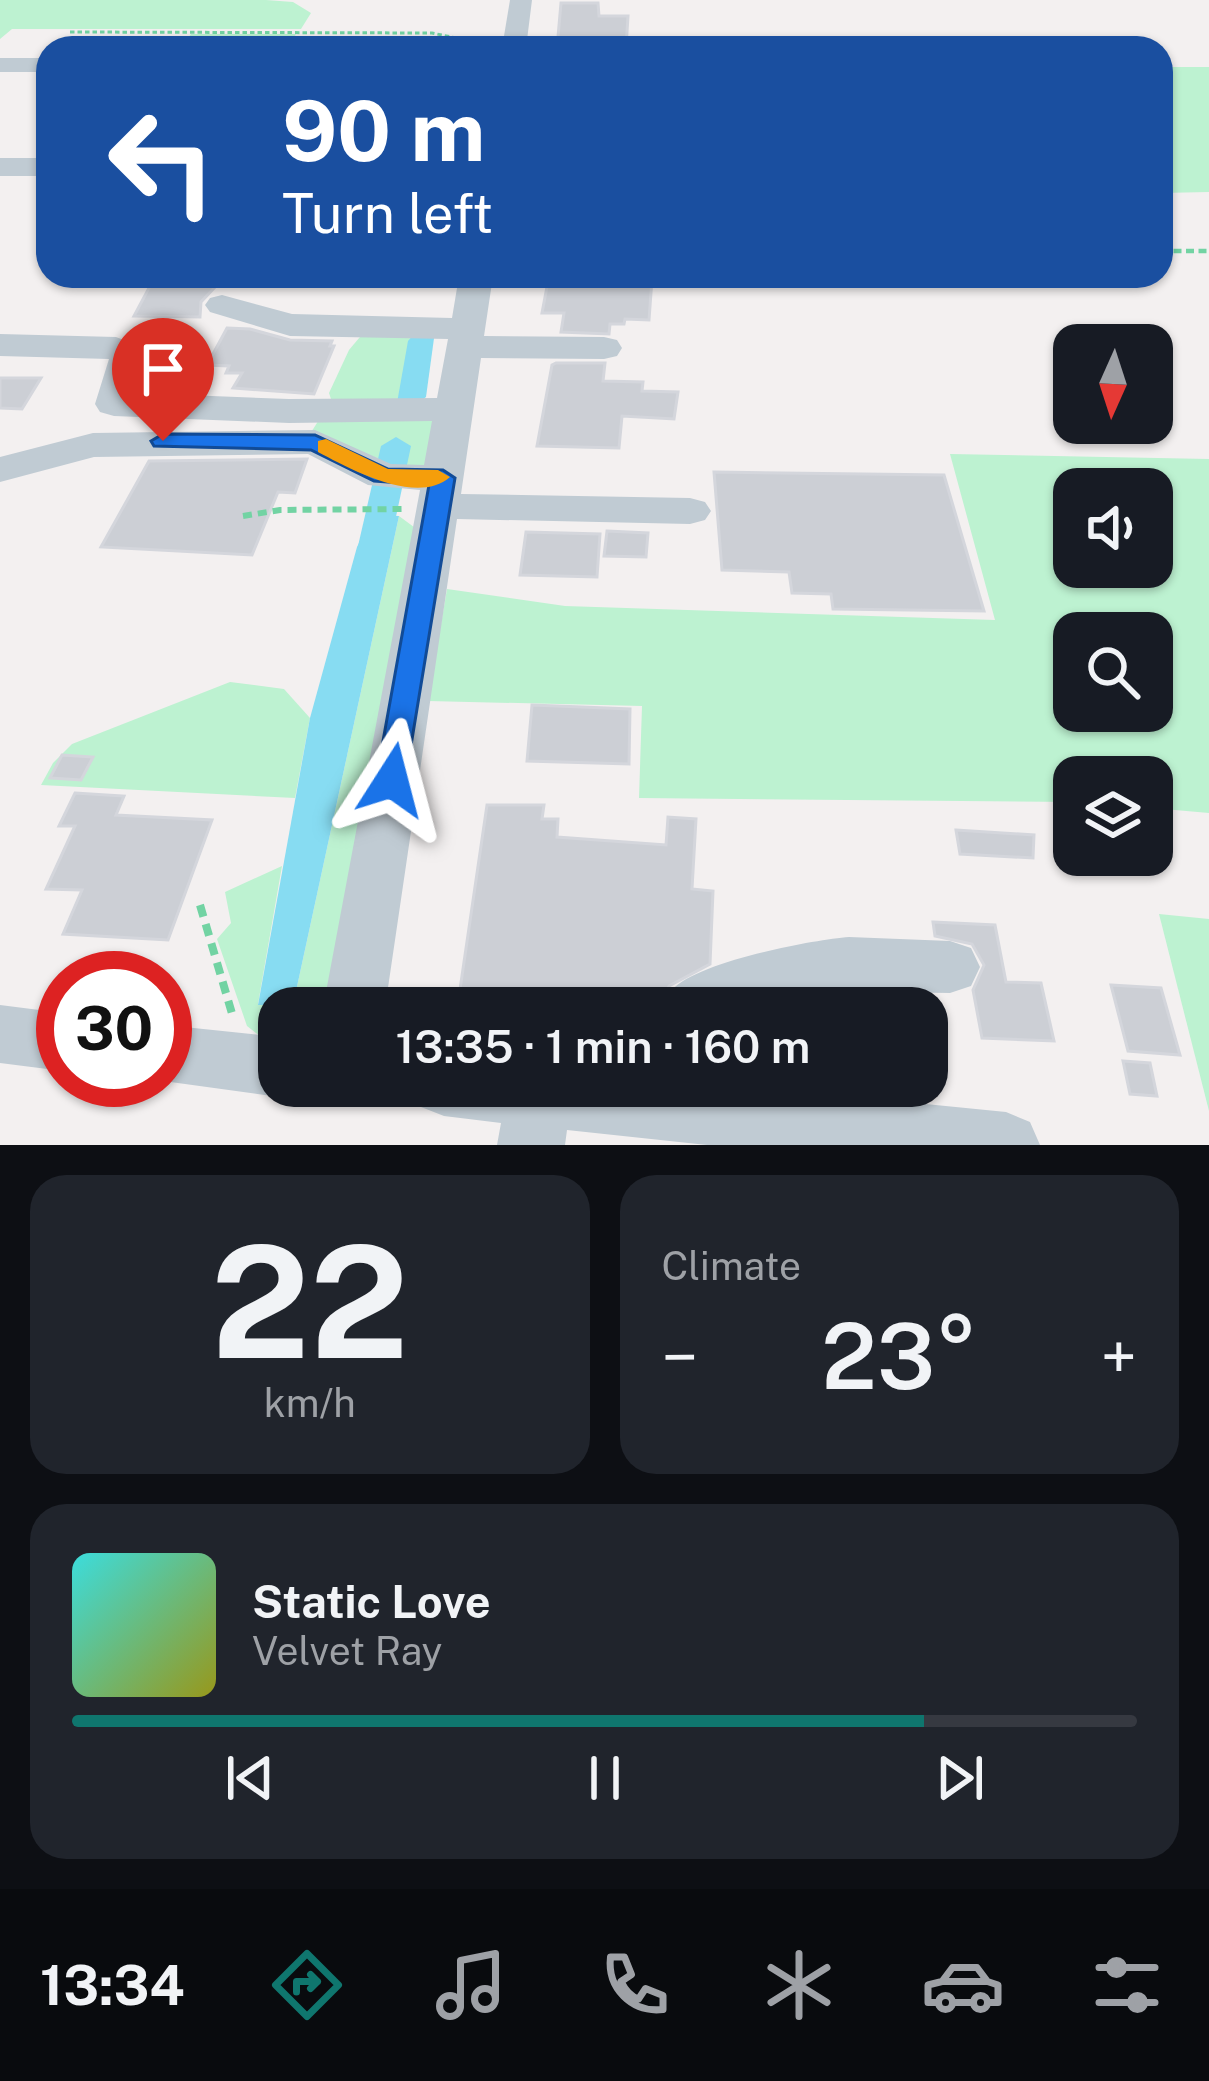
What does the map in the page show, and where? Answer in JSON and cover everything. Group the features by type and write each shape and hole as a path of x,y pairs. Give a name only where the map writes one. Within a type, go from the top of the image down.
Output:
{"street":[{"path":"516,36 521,0"},
{"path":"0,64 36,64"},
{"path":"0,167 36,167"},
{"path":"358,987 440,492 449,409 474,288"},
{"path":"222,305 290,325 391,328 604,348"},
{"path":"0,345 116,348 128,355 128,367 114,404 267,410 449,409"},
{"path":"0,470 93,445 315,442 383,476 440,492 691,511"},
{"path":"737,987 797,965 854,959 950,967"},
{"path":"0,1034 36,1039"},
{"path":"499,1107 535,1121 600,1107"},
{"path":"721,1107 1000,1145"}],"path":[{"path":"70,32 432,32 461,36"},
{"path":"1173,251 1209,251"},
{"path":"243,516 350,508 440,492"},
{"path":"200,905 235,1024 222,1060"}],"green space":[{"path":"0,0 266,0 293,2 311,13 301,29 12,29 0,39"},
{"path":"191,34 296,34 295,36"},
{"path":"1173,67 1209,67 1209,192 1173,193"},
{"path":"365,331 417,331 397,403 331,399 329,393 349,350"},
{"path":"439,413 429,467 416,472 310,434 322,415"},
{"path":"950,454 1209,459 1209,813 1173,810 1173,756 1053,756 1053,802 639,798 642,706 428,701 447,589 565,606 995,620"},
{"path":"399,516 422,533 334,987 297,987"},
{"path":"230,682 284,689 310,718 295,798 41,785 53,763 72,744"},
{"path":"282,866 258,987 258,1034 247,1026 217,939 231,923 225,892"},
{"path":"1159,914 1209,919 1209,1111"}],"water":[{"path":"417,331 435,331 426,397 417,404 397,403 408,341"},
{"path":"373,515 399,516 297,987 261,987 310,718 357,547"}],"building":[{"path":"561,3 598,3 599,16 628,16 627,36 558,36"},
{"path":"149,288 214,288 201,302 200,317 134,316"},
{"path":"547,288 651,288 649,320 610,324 609,334 561,332 564,313 542,313"},
{"path":"227,328 290,340 332,341 314,394 233,388 242,373 226,373 229,366 207,365"},
{"path":"556,363 605,363 603,381 643,382 642,391 678,392 674,419 622,416 619,448 537,446"},
{"path":"0,378 41,378 22,409 0,408"},
{"path":"307,459 295,493 278,492 252,555 101,547 149,461"},
{"path":"714,472 944,475 984,611 833,609 831,594 792,593 789,572 722,570"},
{"path":"607,531 648,533 646,557 604,556"},
{"path":"526,532 600,534 597,577 520,575"},
{"path":"532,705 630,709 629,764 527,761"},
{"path":"62,755 93,757 81,780 50,778"},
{"path":"75,793 124,796 116,815 212,820 168,940 63,934 82,890 46,889 75,826 59,826"},
{"path":"487,805 544,805 542,819 558,819 557,837 666,845 668,817 696,819 692,889 713,891 710,964 669,987 460,987"},
{"path":"956,830 1034,835 1033,858 960,854"},
{"path":"933,922 995,925 1006,982 1041,983 1054,1041 982,1038 973,990 984,965 972,944 935,936"},
{"path":"1111,985 1161,988 1180,1055 1128,1051"},
{"path":"1123,1061 1150,1063 1157,1096 1130,1094"}],"waterway":[{"path":"371,559 396,446"}],"slow traffic":[{"path":"326,447 383,476 438,477"}],"route":[{"path":"163,441 315,442 383,476 443,478 392,780"}]}
